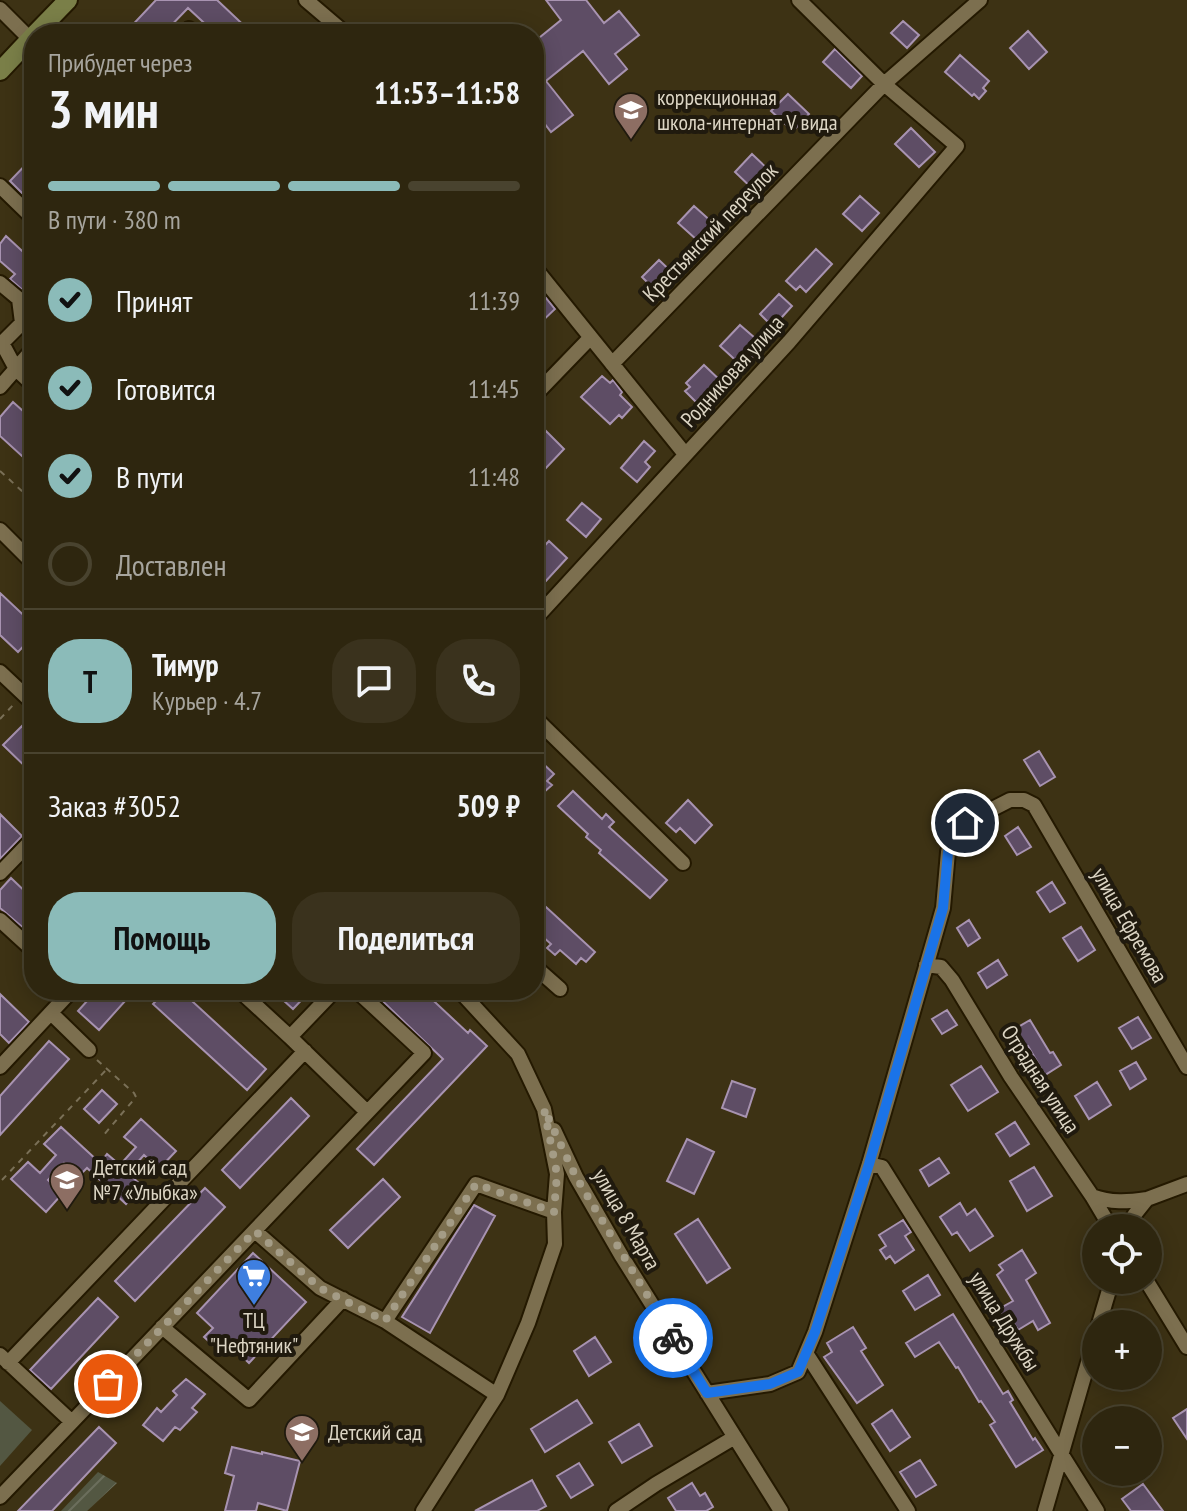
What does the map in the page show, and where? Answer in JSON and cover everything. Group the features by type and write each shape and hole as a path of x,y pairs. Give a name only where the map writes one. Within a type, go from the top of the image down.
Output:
{"main road":[{"path":"45,24 68,0"},
{"path":"0,71 24,46"}],"street":[{"path":"306,0 334,24"},
{"path":"799,0 884,84"},
{"name":"Крестьянский переулок","path":"612,364 884,84 980,0"},
{"path":"0,9 24,29"},
{"name":"Родниковая улица","path":"544,609 789,342 957,146 884,84"},
{"path":"0,186 24,209"},
{"path":"544,280 685,454"},
{"path":"0,283 19,299 22,323 1,344 24,377"},
{"path":"544,386 590,338"},
{"path":"0,387 24,360"},
{"path":"0,530 24,554"},
{"path":"0,672 24,694"},
{"path":"544,727 683,863"},
{"name":"улица Ефремова","path":"926,965 943,908 952,837 965,823 1010,800 1024,800 1034,805 1187,1067"},
{"path":"0,873 24,848"},
{"path":"0,920 24,942"},
{"path":"707,1393 770,1384 798,1372 815,1332 869,1164 926,965"},
{"name":"Отрадная улица","path":"926,965 941,967 952,980 1011,1077 1103,1214"},
{"path":"544,975 560,989"},
{"path":"0,1067 6,1049 63,1000"},
{"path":"250,1000 366,1111"},
{"path":"290,1037 325,1000"},
{"path":"0,1497 424,1053 367,1000"},
{"path":"423,1511 497,1395 528,1323 555,1244 557,1174 544,1109 518,1054 468,1000"},
{"path":"51,1013 91,1053"},
{"path":"72,1422 4,1359 305,1051"},
{"name":"улица 8 Марта","path":"544,1109 576,1177 621,1255 781,1511"},
{"name":"улица Дружбы","path":"869,1164 882,1167 1097,1511"},
{"path":"385,1321 476,1184 554,1212"},
{"path":"1092,1196 1117,1203 1147,1199 1187,1184"},
{"path":"1135,1214 1147,1199"},
{"path":"255,1231 320,1288 385,1321 497,1395"},
{"path":"1155,1294 1187,1347"},
{"path":"162,1327 249,1400 343,1299"},
{"path":"806,1353 908,1511"},
{"path":"1045,1511 1082,1384"},
{"path":"616,1511 735,1437"}],"path":[{"path":"0,471 24,493"},
{"path":"0,719 24,702"},
{"path":"91,1053 136,1097 102,1137"},
{"path":"2,1180 107,1069"}],"green space":[{"path":"0,1401 32,1430 0,1466"},
{"path":"98,1472 117,1483 87,1511 61,1511"}],"building":[{"path":"156,0 217,0 242,24 205,24 188,8 173,24 133,24"},
{"path":"546,0 586,0 604,23 619,11 639,35 615,54 627,69 609,84 583,51 546,81 573,115 551,132 544,123 544,34 561,20"},
{"path":"903,21 919,35 907,48 891,33"},
{"path":"1028,31 1047,52 1029,69 1010,48"},
{"path":"835,49 862,76 851,88 823,62"},
{"path":"960,55 989,81 979,99 945,72"},
{"path":"788,94 809,114 793,131 771,111"},
{"path":"911,128 935,152 919,167 895,144"},
{"path":"752,154 775,176 758,194 735,172"},
{"path":"24,166 24,195 10,181"},
{"path":"860,196 879,213 862,231 843,214"},
{"path":"694,206 722,231 707,249 678,223"},
{"path":"6,236 24,253 24,291 10,279 15,274 0,261 0,244"},
{"path":"816,249 832,264 806,292 800,286 796,290 786,281"},
{"path":"659,260 678,278 661,296 642,277"},
{"path":"779,294 792,306 773,327 760,314"},
{"path":"544,295 555,309 544,319"},
{"path":"740,325 763,345 743,367 720,346"},
{"path":"704,365 724,384 707,402 701,397 696,402 685,391 690,387 686,383"},
{"path":"602,376 610,383 613,380 622,392 620,395 632,407 622,418 619,415 610,424 581,397"},
{"path":"13,402 24,412 24,458 0,436 0,417"},
{"path":"546,431 564,449 546,468 544,465"},
{"path":"644,441 655,451 645,462 650,467 637,482 621,468"},
{"path":"582,503 601,519 586,537 567,520"},
{"path":"549,541 567,558 544,583 544,546"},
{"path":"0,593 24,616 24,646 18,652 0,635"},
{"path":"22,726 24,765 3,745"},
{"path":"1039,751 1055,777 1040,786 1024,760"},
{"path":"544,764 554,774 547,781 552,785 544,792"},
{"path":"573,791 602,819 606,814 614,822 609,827 667,880 650,898 599,853 601,850 586,837 588,834 558,806"},
{"path":"688,800 712,825 695,843 680,828 676,832 666,823"},
{"path":"0,814 22,836 0,859"},
{"path":"1018,827 1031,847 1017,855 1005,836"},
{"path":"11,878 24,890 24,928 0,908 0,890"},
{"path":"1052,882 1065,903 1050,912 1037,892"},
{"path":"544,905 595,952 586,962 581,958 576,964 560,950 555,955 547,948 551,944 544,938"},
{"path":"969,920 980,938 968,946 957,928"},
{"path":"1081,927 1095,950 1078,961 1063,938"},
{"path":"998,960 1007,975 987,988 978,973"},
{"path":"0,994 29,1022 9,1043 0,1034"},
{"path":"88,1000 126,1000 99,1030 78,1011"},
{"path":"157,1000 191,1000 266,1069 247,1090 153,1004"},
{"path":"283,1000 302,1000 293,1009"},
{"path":"381,1000 433,1000 487,1046 374,1165 357,1149 443,1059"},
{"path":"947,1010 957,1025 942,1034 932,1019"},
{"path":"1138,1017 1151,1038 1132,1049 1119,1028"},
{"path":"1030,1020 1061,1065 1045,1075 1028,1046 1024,1048 1013,1030"},
{"path":"49,1041 69,1059 0,1135 0,1096"},
{"path":"1136,1062 1146,1079 1130,1089 1120,1071"},
{"path":"981,1066 998,1092 968,1111 951,1085"},
{"path":"732,1081 755,1089 746,1117 722,1108"},
{"path":"1097,1082 1111,1105 1089,1119 1075,1096"},
{"path":"102,1090 117,1104 99,1123 84,1109"},
{"path":"291,1098 309,1116 240,1188 222,1170"},
{"path":"141,1119 176,1151 159,1169 144,1155 128,1173 142,1186 126,1204 87,1168 79,1176 64,1163 48,1180 62,1194 46,1212 11,1179 28,1162 40,1173 56,1155 44,1144 61,1127 100,1163 107,1154 120,1165 136,1147 124,1137"},
{"path":"1015,1122 1029,1144 1010,1156 996,1134"},
{"path":"687,1139 714,1152 694,1194 667,1181"},
{"path":"939,1158 949,1173 929,1186 920,1170"},
{"path":"1034,1167 1052,1196 1027,1211 1010,1181"},
{"path":"383,1179 400,1197 348,1248 330,1230"},
{"path":"205,1188 225,1207 135,1301 115,1281"},
{"path":"960,1203 967,1215 975,1209 993,1236 970,1251 957,1232 952,1235 940,1217"},
{"path":"474,1205 495,1216 430,1333 402,1317"},
{"path":"698,1219 730,1268 707,1283 675,1234"},
{"path":"903,1220 911,1232 905,1236 914,1250 895,1263 890,1256 886,1259 880,1250 886,1246 879,1235"},
{"path":"1022,1250 1036,1273 1026,1280 1050,1323 1038,1330 1033,1321 1018,1330 1010,1317 1005,1320 999,1309 1013,1301 997,1275 1003,1270 999,1265"},
{"path":"253,1253 306,1302 249,1363 221,1336 213,1345 204,1337 213,1328 197,1313"},
{"path":"928,1275 940,1295 915,1310 903,1291"},
{"path":"98,1298 118,1317 51,1389 30,1370"},
{"path":"953,1314 1003,1394 1008,1391 1013,1400 1010,1402 1033,1440 1035,1438 1043,1450 1016,1467 990,1425 995,1422 939,1342 915,1357 906,1343"},
{"path":"853,1327 866,1348 861,1351 883,1385 857,1403 824,1357 832,1352 827,1343"},
{"path":"595,1337 611,1362 589,1376 574,1351"},
{"path":"186,1379 205,1394 192,1408 197,1412 180,1430 175,1427 163,1441 143,1425 157,1408 161,1412 177,1395 173,1391"},
{"path":"577,1400 592,1423 545,1452 531,1429"},
{"path":"1187,1409 1187,1439 1173,1418"},
{"path":"892,1410 910,1437 890,1451 872,1424"},
{"path":"639,1424 652,1446 622,1463 609,1442"},
{"path":"99,1427 116,1443 52,1511 18,1511"},
{"path":"232,1447 300,1461 287,1511 258,1503 256,1511 225,1511 234,1476 225,1473"},
{"path":"920,1460 936,1485 916,1497 900,1472"},
{"path":"579,1463 593,1485 571,1498 557,1476"},
{"path":"532,1480 546,1506 537,1511 475,1511"},
{"path":"692,1483 700,1496 705,1493 713,1507 706,1511 676,1511 668,1498"},
{"path":"1144,1486 1163,1511 1131,1511 1122,1499"}],"way so far":[{"path":"108,1384 255,1231 320,1288 385,1321 476,1184 554,1212 557,1174 544,1109 576,1177 673,1338"}],"place":[{"name":"коррекционная школа-интернат V вида","path":"631,141"},
{"name":"Детский сад №7 «Улыбка»","path":"67,1211"},
{"name":"ТЦ \"Нефтяник\"","path":"254,1307"},
{"name":"Детский сад","path":"302,1463"}],"route":[{"path":"673,1338 707,1393 770,1384 798,1372 815,1332 869,1164 943,908 952,837 965,823"}]}
